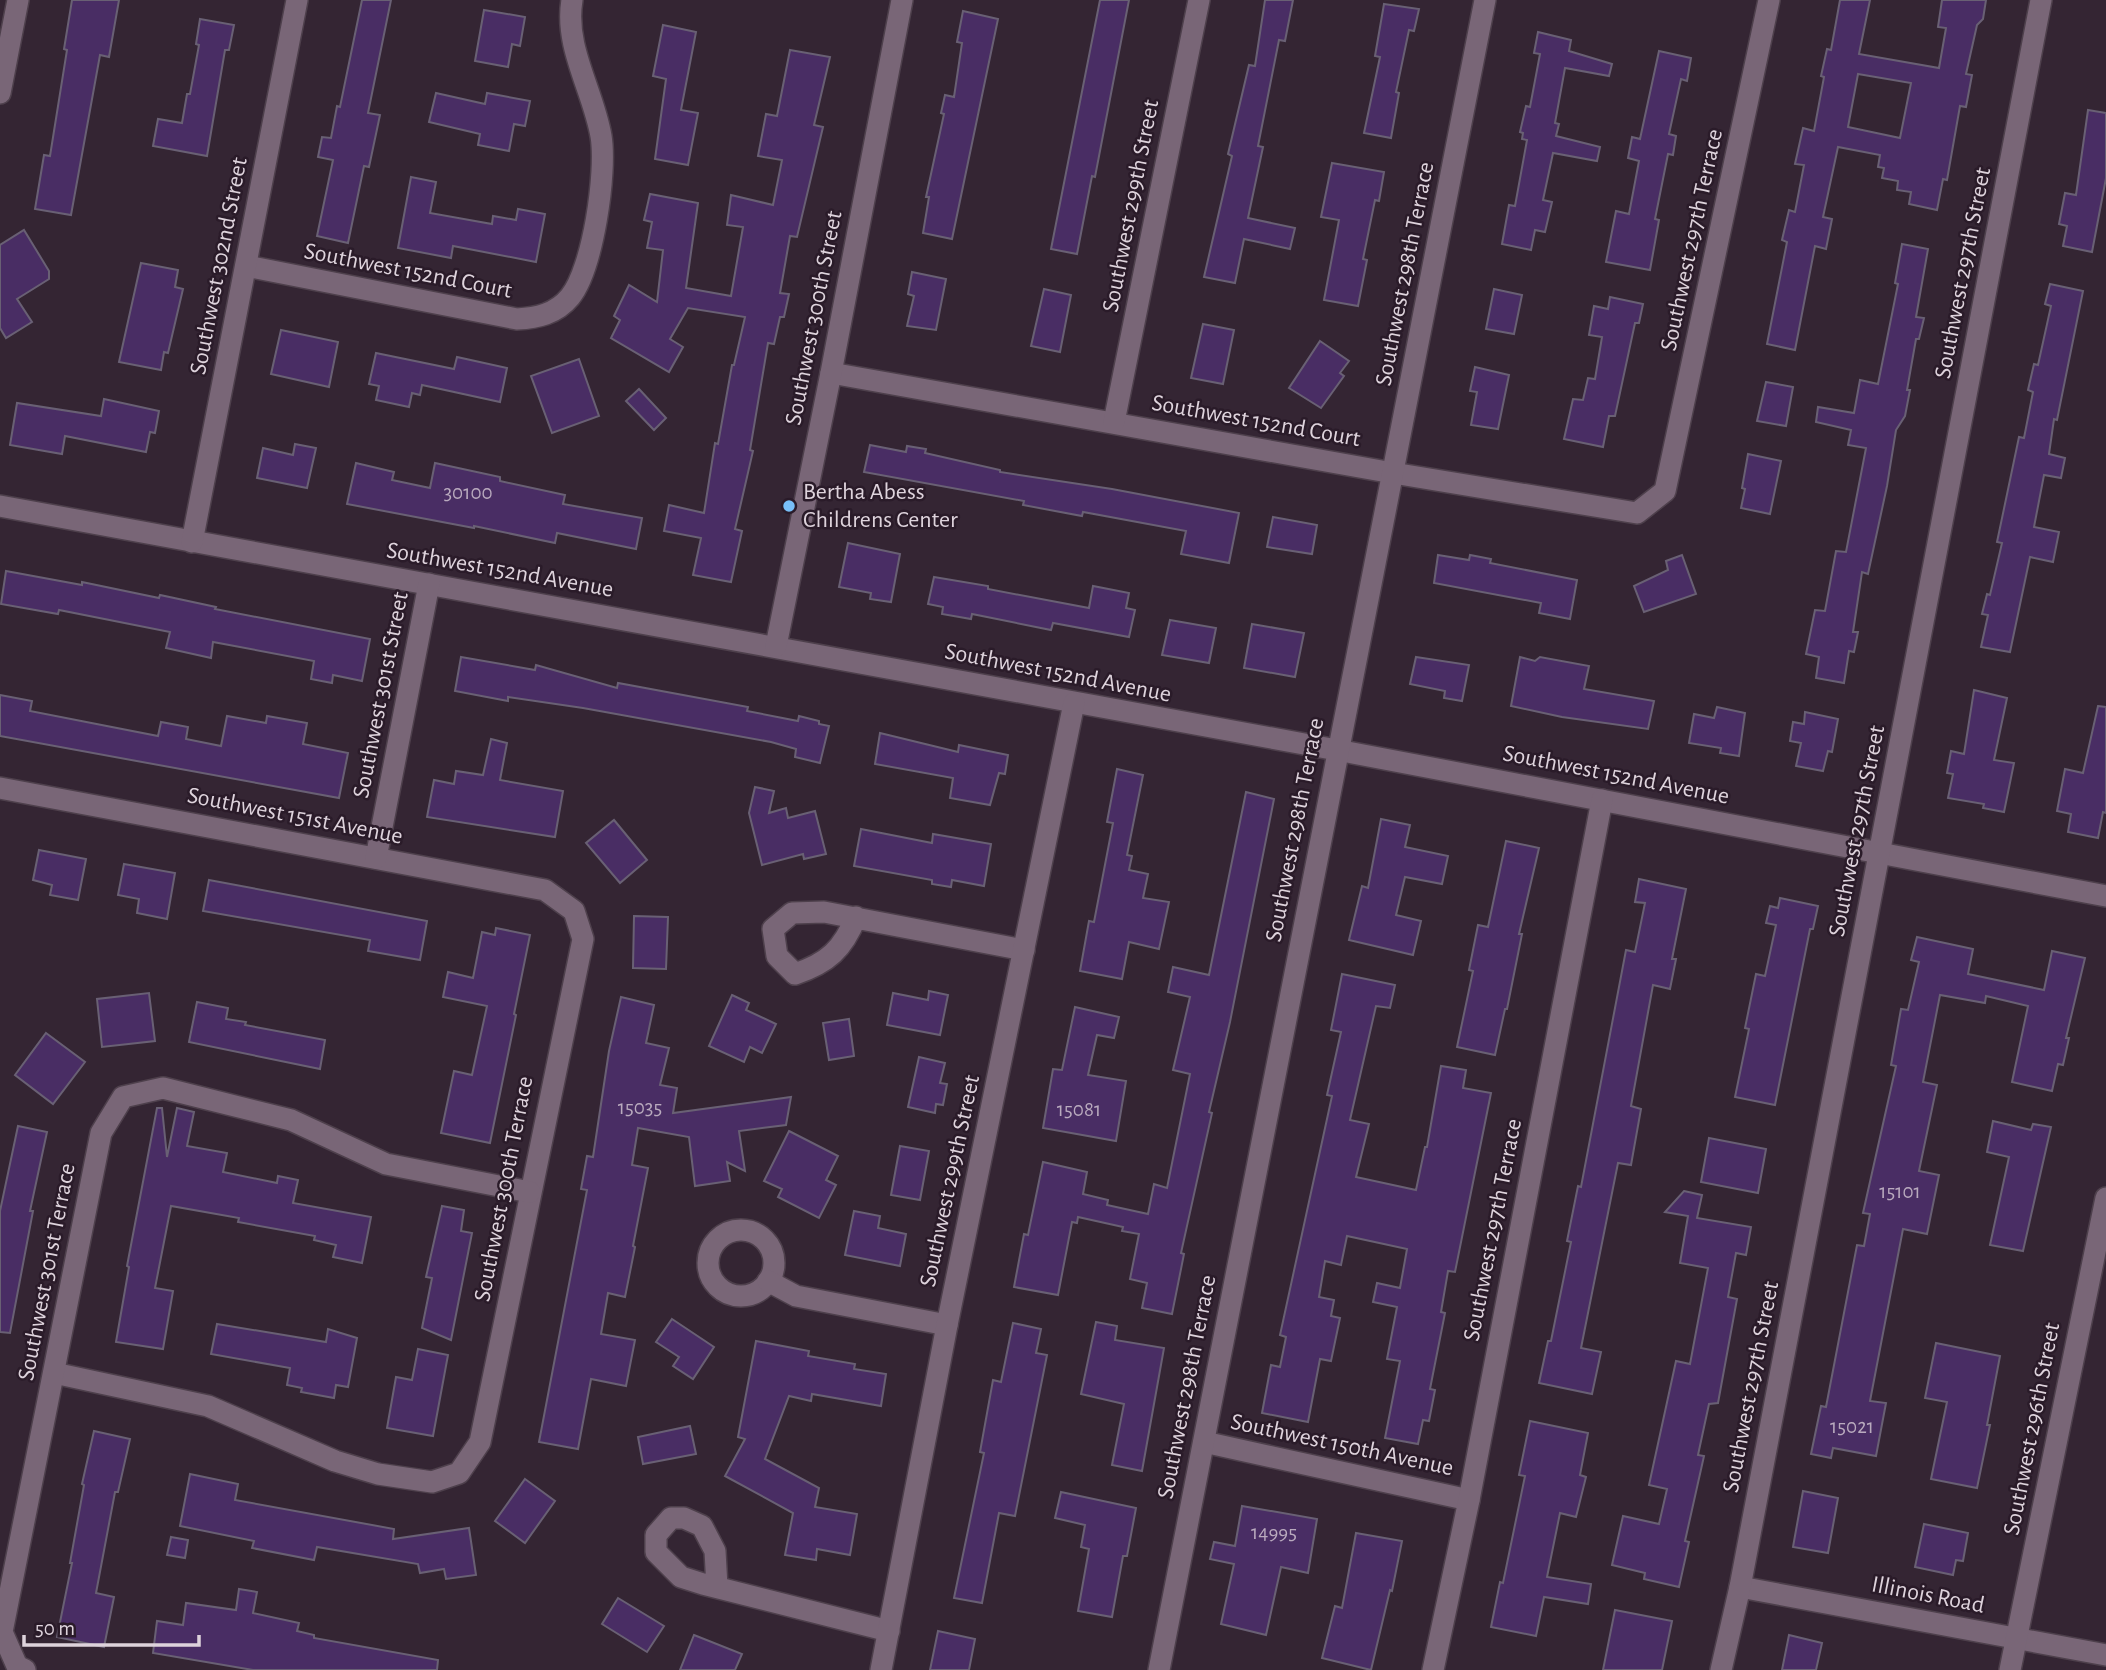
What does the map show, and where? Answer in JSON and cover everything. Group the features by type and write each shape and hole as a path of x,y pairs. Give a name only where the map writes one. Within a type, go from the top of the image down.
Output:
{"street":[{"path":"0,93 18,0"},
{"name":"Southwest 302nd Street","path":"192,542 297,0"},
{"name":"Southwest 300th Street","path":"776,646 902,0"},
{"name":"Southwest 299th Street","path":"1114,422 1199,0"},
{"name":"Southwest 298th Terrace","path":"1158,1670 1485,0"},
{"name":"Southwest 297th Terrace","path":"1665,491 1769,0"},
{"name":"Southwest 297th Street","path":"1721,1670 1740,1587 2041,0"},
{"name":"Southwest 152nd Court","path":"246,266 517,319 535,318 559,307 569,298 587,264 600,193 602,164 601,135 582,74 571,9"},
{"name":"Southwest 152nd Court","path":"831,373 1393,473 1637,513 1665,491"},
{"name":"Southwest 152nd Avenue","path":"0,506 776,646 2106,896"},
{"name":"Southwest 301st Street","path":"376,858 429,584"},
{"name":"Southwest 299th Street","path":"881,1670 947,1325 1074,703"},
{"name":"Southwest 151st Avenue","path":"0,788 545,890 574,911"},
{"name":"Southwest 297th Terrace","path":"1433,1670 1469,1500 1602,800"},
{"name":"Southwest 300th Terrace","path":"54,1373 208,1406 335,1461 378,1474 432,1482 459,1473 481,1442 583,939 574,911"},
{"path":"856,917 1024,950"},
{"name":"Southwest 301st Terrace","path":"21,1668 2,1632 101,1133 123,1097 163,1088 291,1120 386,1164 530,1192"},
{"name":"Southwest 296th Street","path":"2010,1670 2106,1198"},
{"path":"768,1281 796,1296 947,1325"},
{"name":"Southwest 150th Avenue","path":"1204,1442 1469,1500"},
{"path":"717,1587 889,1631"},
{"name":"Illinois Road","path":"1740,1587 2106,1655"}],"building":[{"path":"72,0 119,0 109,57 100,55 71,215 35,209 44,155 50,156"},
{"path":"362,0 391,0 368,113 380,115 369,167 364,166 348,243 317,236 333,160 318,157 322,137 331,138 337,106 340,107"},
{"path":"1100,0 1129,0 1095,177 1092,176 1077,254 1051,249"},
{"path":"1265,0 1293,0 1285,41 1279,40 1258,146 1263,147 1248,218 1295,228 1290,249 1244,239 1235,283 1204,277 1232,156 1228,154 1249,65 1255,66"},
{"path":"1840,0 1870,0 1859,54 1939,68 1946,28 1938,27 1942,0 1986,0 1983,19 1977,25 1966,74 1972,75 1966,107 1960,106 1947,180 1943,179 1937,210 1909,204 1911,192 1897,190 1898,181 1882,178 1884,168 1878,167 1880,155 1838,147 1823,217 1832,219 1826,249 1815,246 1795,350 1767,344 1787,242 1782,240 1789,210 1795,212 1804,165 1795,164 1803,128 1814,131 1824,77 1821,76 1827,49 1831,50","holes":["1858,74 1911,83 1900,138 1848,127"]},
{"path":"1384,4 1419,9 1414,31 1409,30 1396,92 1399,93 1391,138 1364,133 1380,57 1375,56"},
{"path":"484,10 525,17 520,46 512,44 508,67 475,61"},
{"path":"963,11 998,19 952,239 923,233 929,197 926,197 944,114 941,113 945,95 954,97 962,43 957,42"},
{"path":"200,19 234,25 229,50 225,50 207,156 153,146 158,119 182,123 199,45 196,44"},
{"path":"663,25 696,32 681,110 698,113 688,165 655,159 666,79 653,76"},
{"path":"1538,32 1571,40 1569,51 1612,64 1609,76 1565,68 1555,123 1559,124 1556,136 1600,147 1597,161 1553,153 1543,200 1552,202 1545,232 1535,230 1531,250 1502,244 1509,205 1515,206 1527,140 1522,139 1523,133 1520,132 1526,106 1530,107 1540,54 1534,53"},
{"path":"790,50 830,57 814,125 823,127 797,237 790,236 780,293 789,294 784,317 780,317 774,344 768,343 750,450 753,451 735,529 742,531 731,582 693,575 701,538 664,531 669,505 704,513 715,443 718,444 732,365 745,317 688,308 670,339 683,347 669,372 611,338 620,320 614,316 629,285 657,302 663,250 647,248 652,222 644,220 650,194 698,203 686,288 731,296 743,227 727,225 731,195 773,205 782,160 758,156 766,114 777,116"},
{"path":"1659,51 1691,58 1687,81 1681,79 1669,134 1676,136 1673,155 1668,154 1655,219 1659,220 1650,270 1606,262 1616,211 1629,214 1639,161 1628,158 1632,137 1640,139"},
{"path":"436,93 485,104 487,93 530,101 525,126 514,124 509,151 478,145 480,134 429,122"},
{"path":"2088,110 2106,113 2106,178 2092,252 2063,246 2067,226 2059,224 2065,193 2076,195"},
{"path":"1332,163 1384,172 1379,201 1375,200 1363,259 1367,260 1358,306 1324,300 1339,220 1321,217"},
{"path":"411,177 436,182 430,213 492,224 493,216 516,220 518,209 545,214 536,262 453,246 451,258 398,248"},
{"path":"24,230 49,271 49,279 17,299 32,322 6,338 0,328 0,245"},
{"path":"1902,244 1928,249 1916,317 1924,318 1919,339 1916,339 1905,416 1896,430 1868,574 1862,572 1853,632 1858,632 1854,652 1849,651 1844,683 1816,678 1819,657 1806,654 1815,610 1825,611 1836,551 1846,552 1866,448 1848,445 1851,430 1816,422 1818,407 1854,413 1860,380 1878,384 1898,284 1895,283"},
{"path":"141,263 178,270 175,287 183,289 168,353 164,352 161,370 119,362"},
{"path":"912,272 946,279 936,330 907,326 914,296 908,294"},
{"path":"2050,284 2083,291 2057,420 2054,419 2049,454 2065,458 2061,478 2044,475 2034,527 2059,532 2053,562 2030,557 2010,652 1981,647 1988,615 1982,614 1987,594 1990,595 2002,543 1997,542 2019,437 2024,438 2033,392 2028,390 2034,364 2038,365 2051,306 2045,304"},
{"path":"1044,289 1071,295 1060,352 1031,346"},
{"path":"1494,289 1522,295 1514,334 1486,329"},
{"path":"1610,297 1643,304 1639,323 1635,323 1615,416 1609,416 1603,447 1564,439 1573,399 1583,400 1588,378 1595,379 1602,337 1589,335 1594,306 1608,309"},
{"path":"1203,324 1234,330 1223,384 1191,378"},
{"path":"281,330 338,342 329,387 271,374"},
{"path":"1320,341 1349,361 1340,373 1344,376 1321,408 1289,388"},
{"path":"376,353 454,369 457,357 507,368 500,402 422,385 420,395 412,393 409,407 376,400 379,386 369,384"},
{"path":"579,359 599,416 552,433 531,376"},
{"path":"1475,367 1509,375 1498,429 1471,425 1477,392 1470,391"},
{"path":"1766,382 1793,387 1786,426 1757,421"},
{"path":"639,389 666,418 654,430 626,401"},
{"path":"104,399 159,411 155,433 150,432 146,452 65,436 62,454 10,445 17,403 101,416"},
{"path":"295,444 316,448 307,488 257,478 263,448 293,455"},
{"path":"870,445 906,452 907,446 926,449 925,453 1000,472 1112,489 1239,513 1229,563 1181,554 1186,531 1083,512 1082,516 1023,505 1024,501 864,472"},
{"path":"1748,454 1781,461 1770,514 1741,508"},
{"path":"356,463 394,472 392,480 430,488 435,463 565,495 563,504 642,518 636,549 557,533 555,543 347,504"},
{"path":"1273,517 1317,525 1312,554 1267,547"},
{"path":"848,543 900,554 891,602 870,599 871,593 839,587"},
{"path":"1438,555 1469,560 1470,555 1491,559 1490,563 1577,580 1570,619 1539,613 1541,603 1434,583"},
{"path":"1682,555 1696,594 1644,612 1634,586 1668,570 1666,561"},
{"path":"6,571 82,585 82,582 159,598 160,595 216,607 215,609 370,639 362,681 333,675 332,683 311,679 314,661 213,642 211,658 166,648 170,632 59,610 58,614 1,604"},
{"path":"934,577 1089,608 1093,586 1129,593 1126,608 1135,610 1129,637 1053,623 1051,630 972,614 971,619 942,614 943,607 928,604"},
{"path":"1170,620 1216,628 1209,663 1162,655"},
{"path":"1252,624 1304,633 1295,677 1244,668"},
{"path":"461,657 535,670 536,665 617,688 618,683 748,707 747,711 798,721 799,716 829,726 820,763 795,757 796,749 771,742 583,708 508,697 508,701 455,691"},
{"path":"1416,657 1469,665 1462,701 1444,698 1445,691 1410,684"},
{"path":"1520,657 1535,661 1540,657 1589,666 1584,689 1654,701 1648,729 1562,717 1511,706"},
{"path":"1974,690 2007,698 1994,760 2014,763 2004,812 1983,808 1984,804 1948,798 1953,774 1947,773 1951,751 1964,754"},
{"path":"0,695 32,701 30,711 158,736 161,722 188,727 186,739 221,746 227,716 266,723 267,716 307,723 303,744 348,753 339,798 0,736"},
{"path":"2098,706 2106,707 2106,813 2103,812 2098,838 2068,832 2071,814 2057,811 2065,769 2083,773"},
{"path":"1717,707 1745,713 1739,756 1720,753 1721,748 1689,743 1694,714 1714,718"},
{"path":"1805,712 1838,719 1832,752 1828,751 1823,771 1796,766 1801,743 1790,741 1793,722 1804,724"},
{"path":"880,733 958,752 959,745 1008,755 1005,774 999,773 990,805 950,798 953,778 875,764"},
{"path":"491,739 507,743 500,780 563,791 555,837 427,817 434,780 454,784 456,771 483,775"},
{"path":"1117,769 1143,775 1127,855 1132,856 1129,870 1148,874 1143,898 1169,902 1159,949 1129,942 1122,979 1080,971 1089,921 1094,922 1113,823 1107,822"},
{"path":"755,787 774,791 769,813 786,808 788,818 815,811 826,854 804,859 803,854 762,865 749,813"},
{"path":"1246,792 1274,799 1230,1022 1209,1112 1212,1113 1181,1253 1184,1254 1172,1314 1142,1308 1147,1283 1130,1279 1139,1234 1122,1231 1123,1227 1078,1217 1077,1223 1072,1222 1058,1295 1014,1287 1024,1234 1028,1235 1043,1162 1087,1172 1083,1194 1108,1200 1107,1205 1148,1214 1154,1184 1167,1188 1190,1074 1173,1070 1190,997 1168,992 1173,967 1209,975"},
{"path":"1381,819 1410,825 1405,847 1448,856 1442,884 1405,877 1396,915 1421,921 1413,955 1349,940 1362,886 1368,888"},
{"path":"614,820 647,860 620,883 586,843"},
{"path":"861,829 932,843 933,834 991,844 984,886 952,880 951,887 932,884 932,880 854,866"},
{"path":"1506,841 1539,848 1519,934 1522,934 1507,1009 1495,1055 1457,1047 1473,971 1469,970 1478,925 1488,927"},
{"path":"39,850 86,859 78,900 50,895 52,885 33,880"},
{"path":"124,864 175,873 167,919 137,913 139,899 118,895"},
{"path":"1639,879 1686,889 1672,959 1676,959 1670,989 1653,985 1631,1106 1641,1109 1631,1165 1618,1163 1581,1348 1601,1352 1592,1394 1539,1383 1548,1341 1551,1341 1571,1242 1567,1241 1578,1186 1581,1187 1626,950 1635,952 1645,903 1635,902"},
{"path":"209,880 427,921 420,960 368,951 370,940 203,911"},
{"path":"1780,898 1818,906 1813,929 1810,929 1775,1105 1735,1097 1749,1029 1745,1028 1756,974 1765,976 1776,925 1766,923 1770,906 1778,908"},
{"path":"634,916 668,917 666,969 633,968"},
{"path":"496,928 530,935 490,1143 441,1133 454,1071 472,1075 487,1006 443,997 448,972 473,978 482,932 495,935"},
{"path":"1917,937 1973,949 1968,974 2044,990 2052,951 2085,958 2066,1038 2069,1038 2063,1065 2058,1064 2052,1091 2012,1082 2028,1006 1986,996 1985,1003 1940,995 1923,1082 1937,1085 1919,1171 1939,1175 1927,1234 1903,1229 1870,1401 1886,1403 1876,1456 1833,1448 1831,1458 1811,1454 1821,1406 1826,1407 1857,1245 1864,1246 1870,1214 1863,1213 1896,1066 1891,1065 1901,1009 1908,1010 1919,962 1911,960"},
{"path":"1342,974 1395,985 1390,1008 1376,1006 1350,1120 1369,1124 1356,1177 1416,1190 1427,1147 1441,1066 1466,1070 1463,1088 1491,1093 1455,1272 1448,1271 1441,1312 1445,1313 1430,1389 1435,1390 1429,1421 1423,1420 1418,1444 1385,1438 1400,1361 1387,1359 1397,1307 1373,1302 1377,1283 1400,1288 1407,1249 1347,1236 1341,1265 1325,1261 1319,1297 1334,1300 1331,1316 1340,1318 1331,1361 1320,1359 1308,1422 1262,1413 1271,1365 1280,1367 1286,1337 1280,1335 1332,1096 1327,1095 1341,1032 1331,1030"},
{"path":"929,991 948,995 940,1035 887,1025 893,993 928,1000"},
{"path":"149,993 155,1041 102,1047 97,999"},
{"path":"732,995 749,1003 746,1010 776,1024 762,1053 750,1047 744,1062 709,1046"},
{"path":"621,997 654,1005 646,1043 669,1048 660,1085 677,1088 673,1113 791,1097 786,1125 739,1131 745,1171 727,1162 730,1181 695,1186 689,1137 638,1128 632,1165 648,1168 633,1246 635,1247 625,1297 608,1293 601,1334 635,1340 626,1386 591,1379 578,1449 539,1442 587,1190 581,1189 587,1156 593,1157 609,1051"},
{"path":"197,1002 228,1008 226,1019 246,1022 245,1025 325,1040 320,1069 189,1042"},
{"path":"1075,1007 1119,1017 1114,1038 1097,1035 1088,1075 1126,1081 1116,1141 1043,1128 1053,1069 1062,1070"},
{"path":"849,1019 854,1056 829,1060 823,1023"},
{"path":"46,1033 85,1062 53,1104 15,1075"},
{"path":"919,1057 945,1063 940,1083 947,1084 943,1105 936,1104 935,1113 908,1107"},
{"path":"157,1108 162,1108 167,1157 177,1108 194,1112 187,1146 227,1153 223,1172 277,1183 278,1176 298,1180 293,1203 371,1217 362,1263 333,1257 336,1245 314,1240 315,1236 238,1222 239,1218 171,1206 155,1288 173,1291 163,1349 116,1342 129,1267 127,1266"},
{"path":"1993,1121 2031,1130 2033,1124 2051,1127 2023,1251 1990,1245 2009,1157 1987,1152"},
{"path":"18,1126 47,1132 30,1211 33,1211 10,1333 0,1332 0,1211"},
{"path":"789,1131 838,1156 826,1180 836,1185 819,1218 778,1197 782,1189 764,1181"},
{"path":"1709,1138 1766,1149 1758,1193 1701,1182"},
{"path":"900,1146 929,1151 920,1200 891,1195"},
{"path":"1684,1191 1702,1195 1697,1218 1751,1227 1746,1255 1736,1253 1728,1297 1737,1299 1718,1403 1709,1404 1698,1455 1704,1456 1685,1541 1689,1542 1679,1587 1644,1579 1645,1573 1612,1565 1623,1516 1659,1524 1667,1489 1649,1485 1676,1361 1690,1364 1708,1268 1680,1263 1688,1216 1665,1212"},
{"path":"442,1206 464,1210 461,1231 472,1233 451,1340 422,1328 432,1278 426,1277"},
{"path":"854,1211 880,1216 878,1228 906,1234 900,1266 845,1255"},
{"path":"672,1319 714,1347 693,1379 673,1366 679,1357 656,1342"},
{"path":"1096,1322 1117,1326 1115,1340 1164,1348 1142,1471 1112,1465 1124,1404 1081,1394"},
{"path":"1013,1323 1041,1329 1036,1353 1047,1355 1015,1516 999,1513 982,1603 954,1598 984,1453 980,1452 993,1380 1001,1382"},
{"path":"217,1324 326,1342 328,1329 357,1338 348,1387 336,1385 334,1398 301,1392 302,1388 287,1385 290,1368 211,1354"},
{"path":"756,1341 809,1351 808,1356 855,1364 854,1369 886,1374 881,1406 812,1394 811,1401 789,1396 765,1459 819,1488 815,1507 857,1514 850,1555 817,1549 816,1560 785,1555 793,1513 725,1476 745,1439 738,1437"},
{"path":"1936,1343 2000,1356 1977,1488 1931,1479 1947,1402 1925,1398"},
{"path":"418,1349 448,1355 433,1436 387,1428 396,1377 412,1380"},
{"path":"1530,1421 1588,1433 1580,1475 1586,1477 1576,1517 1560,1513 1547,1577 1591,1584 1588,1604 1544,1597 1536,1636 1491,1627 1525,1476 1519,1475"},
{"path":"690,1426 696,1454 643,1464 638,1437"},
{"path":"94,1431 130,1439 118,1492 115,1492 96,1593 114,1597 104,1647 57,1637 72,1563 84,1485 82,1484"},
{"path":"190,1474 238,1484 235,1500 394,1529 393,1539 469,1528 476,1575 446,1579 444,1569 420,1573 418,1564 317,1547 314,1560 252,1548 254,1541 180,1526"},
{"path":"525,1479 555,1501 525,1543 495,1521"},
{"path":"1803,1491 1838,1498 1828,1553 1793,1547"},
{"path":"1061,1492 1136,1508 1127,1556 1123,1556 1112,1617 1078,1611 1089,1549 1081,1547 1085,1525 1055,1518"},
{"path":"1242,1506 1317,1519 1308,1573 1281,1567 1266,1635 1221,1624 1234,1564 1210,1559 1214,1542 1235,1546"},
{"path":"1924,1524 1968,1533 1963,1561 1956,1560 1953,1575 1915,1567"},
{"path":"1356,1533 1402,1541 1371,1670 1322,1658 1335,1606 1342,1608"},
{"path":"171,1537 188,1540 185,1558 167,1555"},
{"path":"239,1589 257,1592 253,1613 299,1623 297,1631 314,1635 314,1638 438,1660 437,1670 253,1670 153,1653 157,1621 183,1625 186,1603 236,1610"},
{"path":"618,1598 664,1626 647,1652 602,1624"},
{"path":"1615,1610 1672,1621 1662,1670 1603,1670"},
{"path":"938,1631 975,1639 969,1670 930,1670"},
{"path":"694,1635 742,1654 735,1670 680,1670"},
{"path":"1789,1635 1822,1643 1816,1670 1782,1670"}],"place":[{"name":"Bertha Abess Childrens Center","path":"789,506"}]}
